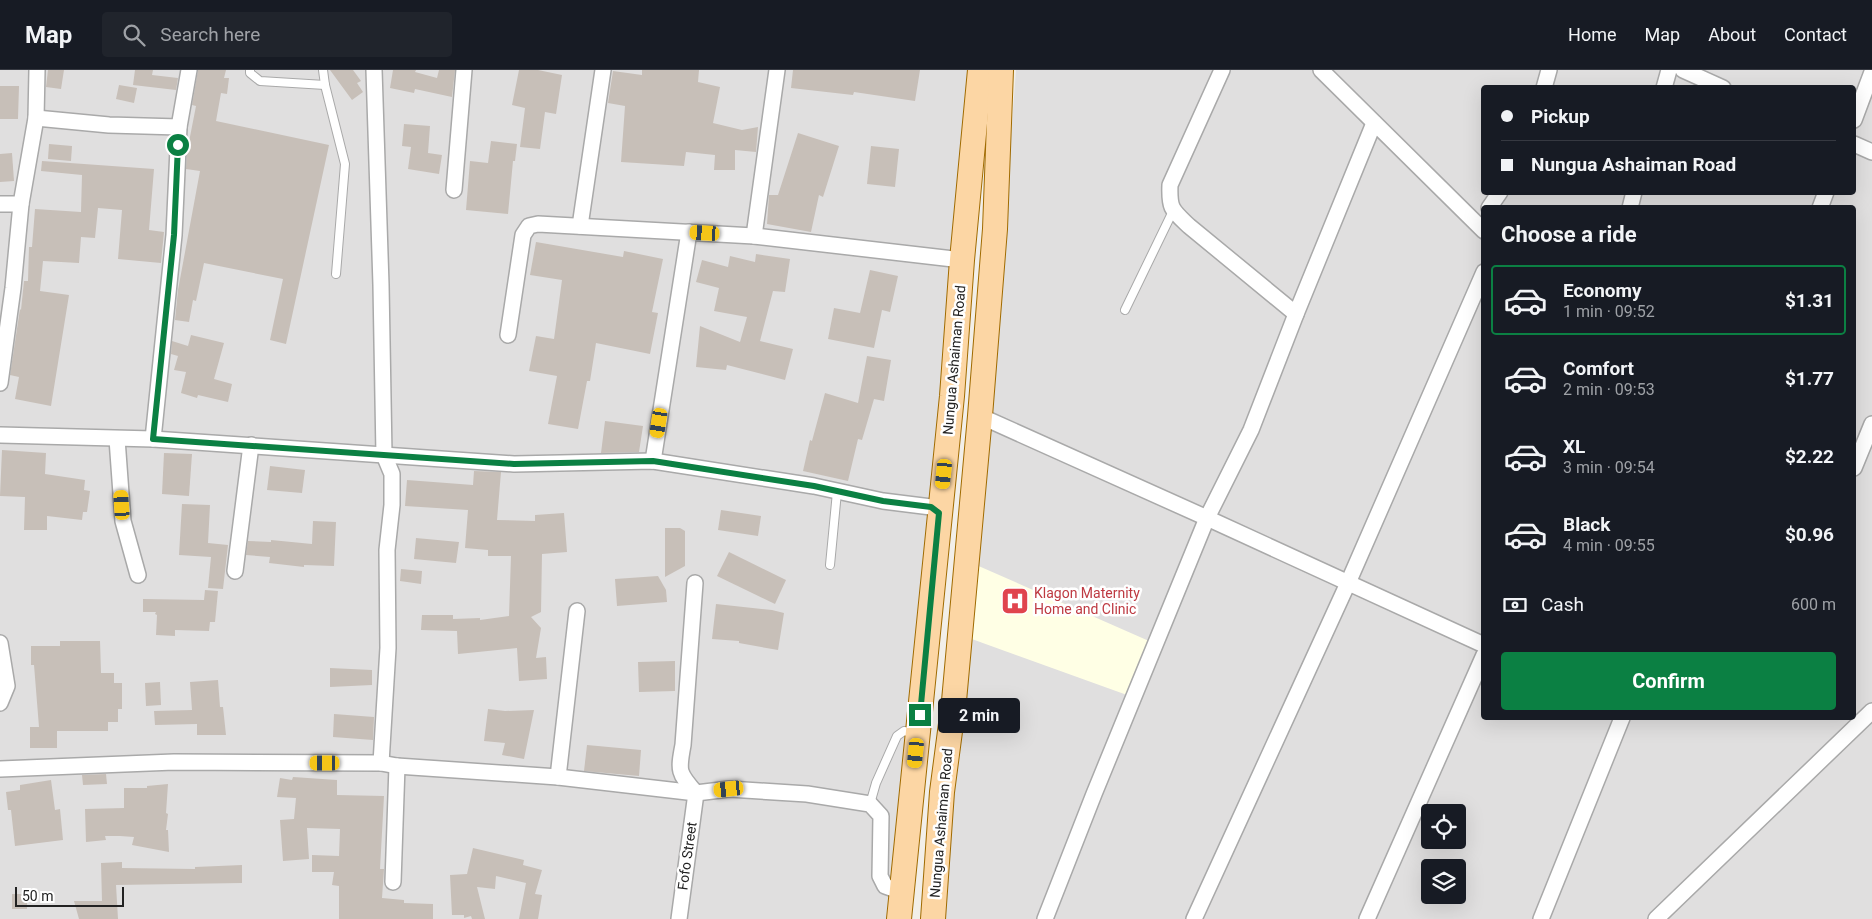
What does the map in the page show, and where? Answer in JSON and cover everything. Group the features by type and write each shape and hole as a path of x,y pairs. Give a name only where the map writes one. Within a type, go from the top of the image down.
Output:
{"main road":[{"name":"Nungua Ashaiman Road","path":"899,919 952,396 962,260 980,70"},
{"name":"Nungua Ashaiman Road","path":"933,919 942,792 954,701 995,229 1001,70"}],"street":[{"path":"0,383 13,288 21,204 36,118 37,70"},
{"path":"153,439 174,235 179,127 190,70"},
{"path":"374,70 384,455 392,474 392,505 387,550 388,648 381,764"},
{"path":"454,190 464,70"},
{"path":"580,226 603,70"},
{"path":"754,236 776,70"},
{"path":"1222,70 1170,185 1169,201 1173,211 1189,226 1296,314"},
{"path":"1545,85 1549,70"},
{"path":"1665,85 1669,70"},
{"path":"1683,70 1716,85"},
{"path":"1324,71 1374,123 1481,222"},
{"path":"1856,115 1872,72"},
{"path":"36,118 179,127"},
{"path":"1045,919 1207,518 1251,430 1374,123"},
{"path":"1856,145 1872,152"},
{"path":"0,204 21,204"},
{"path":"508,335 523,235 529,226 538,224 754,236 962,260"},
{"path":"653,461 689,232"},
{"path":"1194,919 1348,583 1481,279"},
{"path":"980,416 1481,645"},
{"path":"1856,463 1872,424"},
{"path":"0,435 153,439 514,464 653,461 883,501 931,507 939,513"},
{"path":"117,438 123,521 138,575"},
{"path":"235,571 251,446"},
{"path":"695,583 679,767 684,780 696,793"},
{"path":"558,777 577,612"},
{"path":"0,643 7,686 0,704"},
{"path":"1367,919 1481,662"},
{"path":"1656,919 1872,711"},
{"path":"1541,919 1621,720"},
{"path":"0,769 174,762 381,764 558,777 696,793 729,789 807,794 870,804 881,816 880,876 885,886 902,892"},
{"path":"393,882 397,766"},
{"name":"Fofo Street","path":"679,919 696,793"}],"lane":[{"path":"250,70 250,73 260,80 324,85"},
{"path":"323,70 324,85 345,164 336,274"},
{"path":"1125,310 1173,211"},
{"path":"830,566 838,492"},
{"path":"870,804 876,783 896,736 904,731 918,733"}],"shaded area":[{"path":"0,70 973,70 894,919 0,919"},
{"path":"1016,70 1872,70 1872,919 941,919 1005,218"},
{"name":"Klagon Maternity Home and Clinic","path":"974,564 1149,641 1127,695 969,638"}],"building":[{"path":"48,70 64,70 61,89 46,87"},
{"path":"135,70 153,70 152,75 178,78 176,90 133,85"},
{"path":"198,70 226,70 224,78 229,78 227,94 221,93 216,121 329,145 286,344 270,340 283,279 204,263 196,301 193,300 189,322 175,320 178,290 200,171 186,169 187,152 196,106 192,105"},
{"path":"330,70 353,70 361,81 357,83 363,92 352,100"},
{"path":"393,70 416,70 415,72 437,78 439,70 455,70 452,97 415,89 414,93 390,88"},
{"path":"519,70 538,70 562,75 556,114 545,112 540,149 520,147 525,108 512,105"},
{"path":"642,70 699,70 698,82 720,87 713,123 742,130 758,127 756,152 735,150 735,170 714,170 715,155 686,152 684,166 621,162 625,106 608,103 613,71 642,75"},
{"path":"793,70 920,70 915,101 854,92 853,95 791,88"},
{"path":"119,85 137,88 134,103 116,99"},
{"path":"0,86 19,86 18,119 0,119"},
{"path":"404,124 430,126 428,153 442,155 439,174 408,169 411,147 402,146"},
{"path":"798,133 839,146 823,197 819,195 811,232 767,224 769,195 778,195"},
{"path":"491,141 517,144 515,161 513,161 508,214 466,210 470,161 488,163"},
{"path":"49,144 72,146 71,161 48,159"},
{"path":"871,146 899,149 895,187 867,184"},
{"path":"12,153 14,181 0,182 0,154"},
{"path":"42,161 154,169 149,230 164,232 161,263 118,259 122,210 98,208 95,238 81,237 79,263 43,261 40,291 69,295 51,406 15,399 19,377 10,375 24,281 28,281 29,247 32,247 35,209 81,212 82,175 41,171"},
{"path":"536,242 623,257 624,251 663,259 652,312 658,313 650,354 596,343 590,381 587,381 578,429 548,424 557,376 529,371 536,336 554,339 562,280 530,275"},
{"path":"756,254 790,259 785,292 773,291 760,341 793,349 785,380 727,365 726,370 696,367 700,326 740,342 747,317 714,311 719,288 696,282 702,260 728,267 730,256 755,262"},
{"path":"870,270 898,276 890,312 882,310 874,348 828,339 834,308 860,313"},
{"path":"191,335 224,343 214,379 232,384 228,402 198,395 197,398 181,393 186,372 174,370 178,356 171,354 172,341 188,346"},
{"path":"867,356 891,360 884,401 874,399 862,440 858,439 848,481 803,471 810,440 812,441 825,393 858,403"},
{"path":"605,421 643,426 639,452 601,453"},
{"path":"2,450 46,453 45,474 85,480 84,490 90,491 87,512 83,512 82,520 47,516 47,530 24,530 25,497 0,496"},
{"path":"164,453 192,454 189,496 162,494"},
{"path":"270,466 305,470 302,493 267,490"},
{"path":"474,471 501,472 497,520 535,521 535,515 564,513 567,552 542,554 541,612 531,617 541,628 536,658 546,657 547,679 519,681 517,648 458,654 457,631 421,630 422,615 453,615 453,619 480,618 480,620 509,616 511,556 488,556 488,550 465,548 468,510 405,506 407,480 473,485"},
{"path":"182,504 210,505 208,543 228,545 223,589 208,588 211,557 179,555"},
{"path":"721,510 761,516 758,536 718,530"},
{"path":"313,521 336,522 334,566 304,565 304,567 269,563 270,557 246,555 248,541 271,542 271,540 312,544"},
{"path":"665,528 680,528 685,531 685,566 665,577"},
{"path":"416,538 459,542 456,563 414,559"},
{"path":"729,552 786,580 775,604 717,576"},
{"path":"401,569 422,571 421,584 400,581"},
{"path":"658,576 666,590 667,602 617,606 615,579"},
{"path":"205,590 218,591 215,622 210,622 209,631 175,630 175,636 156,635 156,612 143,612 143,599 204,600"},
{"path":"716,604 784,613 778,650 739,643 739,641 712,639"},
{"path":"60,641 100,641 101,673 114,673 114,683 122,683 122,709 118,709 118,722 108,722 108,731 57,731 57,748 30,748 30,727 39,727 34,665 31,665 31,646 60,646"},
{"path":"675,661 675,691 639,692 638,662"},
{"path":"330,668 372,670 372,685 330,687"},
{"path":"218,680 220,707 223,707 226,735 197,735 197,724 155,725 154,711 192,710 190,682"},
{"path":"160,682 161,705 146,706 145,683"},
{"path":"488,709 505,711 534,710 524,759 502,755 505,743 484,741"},
{"path":"334,714 374,717 373,740 333,737"},
{"path":"587,745 641,750 639,776 584,771"},
{"path":"106,774 107,784 83,785 82,775"},
{"path":"293,777 337,780 337,795 384,796 380,869 384,869 382,898 404,900 404,903 433,904 433,919 339,919 339,886 332,885 334,872 312,872 312,855 339,856 340,829 307,828 309,859 283,861 280,820 294,819 296,798 277,797 280,778 292,780"},
{"path":"51,780 55,810 60,809 63,840 15,846 11,810 8,810 6,792 20,790 20,785"},
{"path":"168,784 166,830 168,830 169,852 132,845 134,837 105,836 106,840 86,842 85,809 124,808 124,788 147,788 147,786"},
{"path":"473,848 524,860 523,865 542,870 535,894 542,895 538,919 519,919 526,883 496,876 495,889 477,887 485,919 472,919 471,916 464,918 464,915 452,915 450,875 467,874"},
{"path":"122,862 122,868 195,869 195,867 242,865 242,883 116,885 118,919 79,919 74,901 102,901 101,863"},
{"path":"12,894 27,894 27,909 12,909"}],"place":[{"name":"Klagon Maternity Home and Clinic","path":"1015,601"}],"route":[{"path":"178,145 174,235 153,439 514,464 653,461 814,486 883,501 931,507 939,513 920,715"}]}
